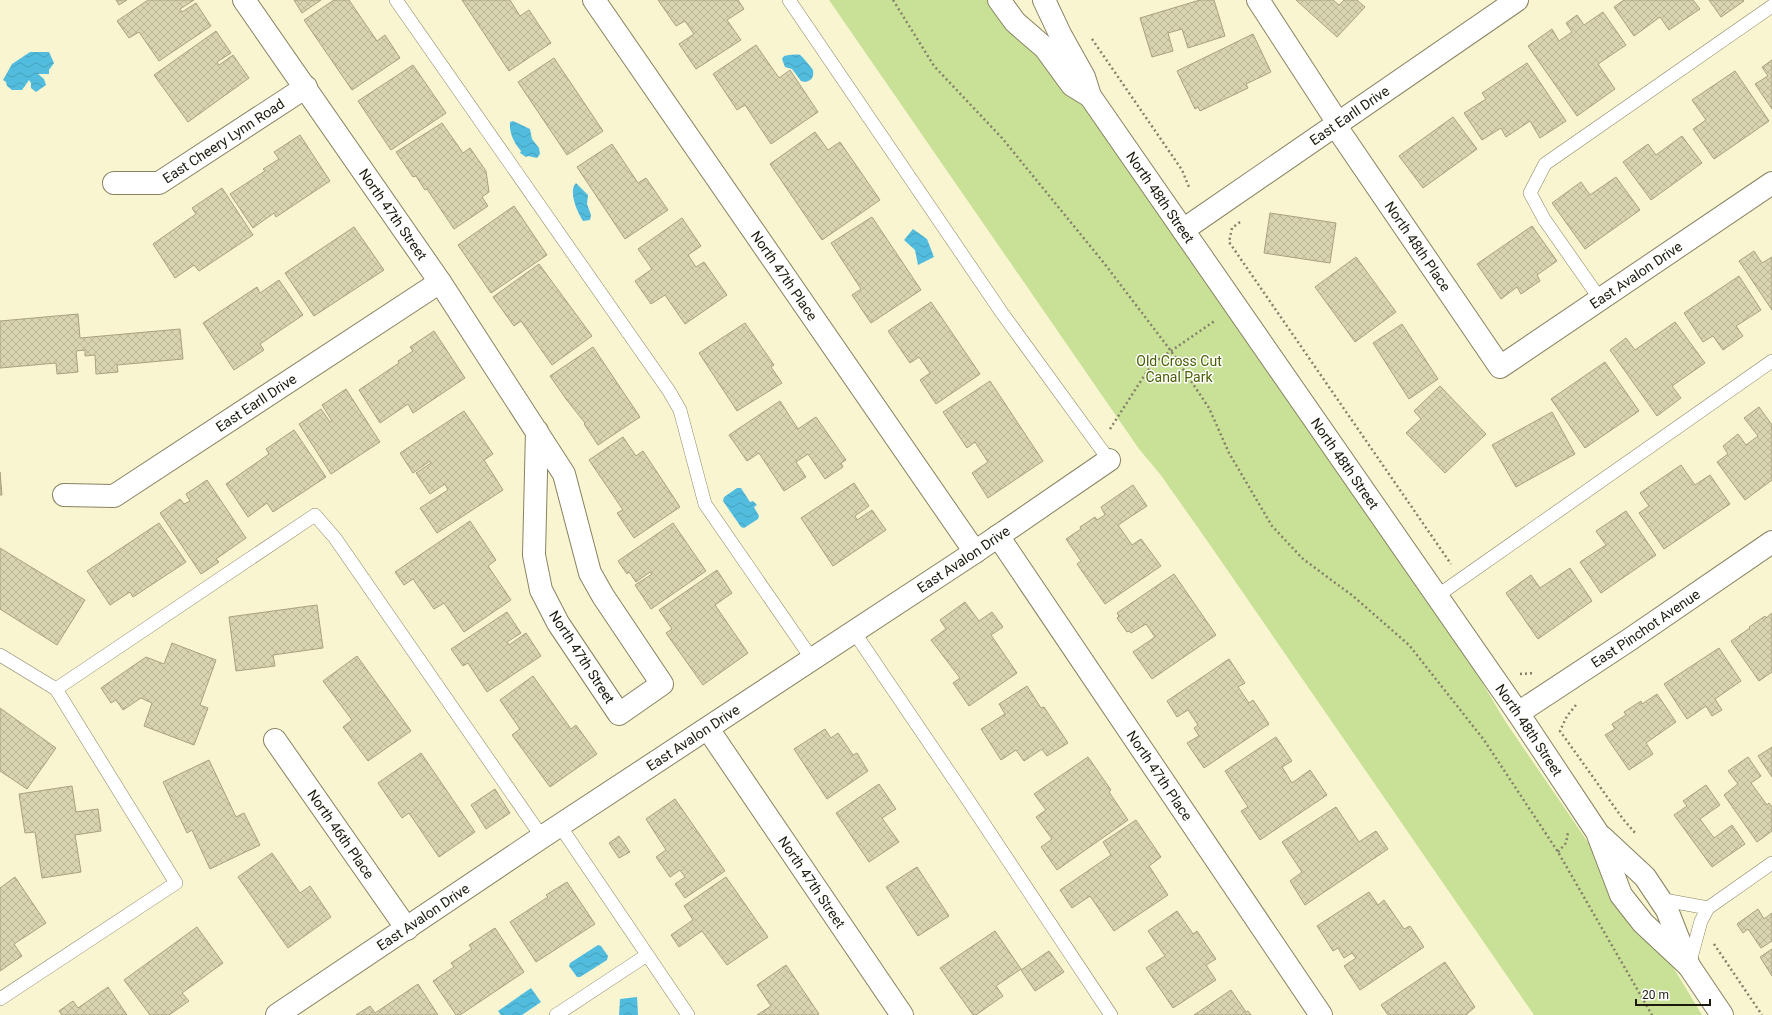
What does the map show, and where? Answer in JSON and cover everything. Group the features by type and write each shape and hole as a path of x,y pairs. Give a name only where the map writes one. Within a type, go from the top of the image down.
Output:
{"street":[{"name":"North 47th Street","path":"244,0 306,87 440,282 537,431 564,474 590,573 603,596 662,684 618,714 558,623 541,590 534,555 537,431"},
{"name":"North 47th Place","path":"594,0 975,552"},
{"name":"North 48th Street","path":"999,0 1015,22 1044,48 1072,85 1090,96"},
{"name":"North 48th Street","path":"1044,0 1060,34 1084,77 1090,96 1518,713 1597,832 1621,895 1643,923 1689,966"},
{"name":"North 48th Place","path":"1258,0 1337,124 1500,367"},
{"name":"East Earll Drive","path":"1183,230 1517,0"},
{"name":"East Cheery Lynn Road","path":"114,183 159,183 306,87"},
{"name":"East Avalon Drive","path":"1500,367 1772,183"},
{"name":"East Earll Drive","path":"64,495 114,496 440,282"},
{"name":"East Avalon Drive","path":"277,1015 551,831 975,552 998,536 1104,453"},
{"name":"North 47th Place","path":"998,536 1322,1015"},
{"name":"East Pinchot Avenue","path":"1518,713 1629,640 1772,542"},
{"name":"North 47th Street","path":"708,729 902,1015"},
{"name":"North 46th Place","path":"275,740 407,929"},
{"name":"North 48th Street","path":"1597,832 1646,877 1667,910 1689,966 1722,1015"}],"lane":[{"path":"396,0 669,391 680,410 705,504 812,659"},
{"path":"789,0 1002,313 1104,453"},
{"path":"1600,299 1544,219 1530,194 1545,164 1772,6"},
{"path":"1437,596 1772,361"},
{"path":"56,689 315,515 335,538 551,831 647,955 688,1015"},
{"path":"854,632 959,786 1111,1015"},
{"path":"0,655 56,689 176,883 0,999"},
{"path":"1689,966 1700,921 1708,908 1772,864"},
{"path":"1660,899 1708,908"},
{"path":"556,1015 647,955"}],"path":[{"path":"893,0 934,66 1002,138 1104,263 1171,351 1209,408 1229,453 1272,526 1303,559 1353,596 1409,645 1484,740 1558,852 1652,1015"},
{"path":"1088,33 1182,170 1190,187"},
{"path":"1243,219 1232,228 1229,242 1454,569"},
{"path":"1104,453 1146,373 1155,362 1236,307"},
{"path":"1579,700 1567,716 1560,731 1623,819 1638,836"},
{"path":"1713,942 1762,1015"}],"green space":[{"name":"Old Cross Cut Canal Park","path":"829,0 993,0 1068,87 1179,232 1432,598 1505,721 1670,962 1702,1015 1534,1015 1208,542 1160,474 1139,449"}],"water":[{"path":"30,52 49,52 54,63 49,70 49,74 38,74 44,79 46,85 36,92 31,88 31,83 29,80 22,90 12,90 3,80 12,64"},
{"path":"800,55 804,59 813,70 813,77 811,80 805,82 801,81 792,69 785,67 782,59 784,56"},
{"path":"513,121 530,129 532,139 539,148 540,154 537,158 526,157 520,153 521,151 516,145 510,130 510,122"},
{"path":"576,183 588,195 587,204 591,215 590,220 583,221 574,202 573,191"},
{"path":"913,229 927,239 934,257 918,265 915,250 904,240"},
{"path":"737,488 741,488 750,502 753,501 757,505 754,507 759,516 758,519 744,528 741,527 723,501 724,497"},
{"path":"598,945 601,946 608,956 607,960 580,977 577,977 569,966 570,963"},
{"path":"531,988 541,1002 522,1015 501,1015 498,1011"},
{"path":"637,997 638,1015 619,1015 620,999"}],"building":[{"path":"116,0 127,0 119,5"},
{"path":"148,0 194,0 180,9 182,12 196,3 211,26 159,61 139,32 129,38 117,21"},
{"path":"294,0 321,0 302,13"},
{"path":"334,0 349,0 377,41 385,35 400,58 352,90 304,20"},
{"path":"462,0 510,0 520,16 529,10 551,43 509,71"},
{"path":"658,0 738,0 744,9 727,20 741,40 696,69 679,44 694,34 685,21 676,26"},
{"path":"1200,0 1214,0 1225,36 1188,48 1182,29 1168,33 1173,51 1152,57 1140,18"},
{"path":"1296,0 1333,0 1339,5 1344,0 1357,0 1365,7 1337,37"},
{"path":"1624,0 1693,0 1700,9 1669,30 1660,17 1634,36 1614,7"},
{"path":"1709,0 1743,0 1744,1 1721,17"},
{"path":"1603,12 1626,45 1598,64 1615,89 1577,116 1528,46 1552,29 1559,41 1572,32 1566,23 1577,15 1584,25"},
{"path":"216,31 231,53 217,62 219,65 233,55 249,78 188,122 154,75"},
{"path":"1253,34 1271,72 1246,84 1248,88 1200,111 1198,107 1195,109 1177,71"},
{"path":"756,45 779,78 790,70 818,112 771,144 745,105 737,110 713,74"},
{"path":"554,58 603,131 567,155 518,82"},
{"path":"1772,60 1772,109 1755,84 1768,76 1762,67"},
{"path":"1527,63 1566,121 1540,138 1530,121 1506,137 1501,128 1482,140 1464,113 1486,99 1482,93"},
{"path":"413,65 446,113 391,150 358,101"},
{"path":"1735,71 1769,121 1714,159 1693,129 1706,120 1692,100"},
{"path":"1453,117 1477,149 1423,188 1399,156"},
{"path":"442,123 463,153 470,148 486,171 489,192 482,197 488,206 454,229 427,189 425,190 416,176 413,177 396,152"},
{"path":"815,132 828,150 840,142 880,200 822,240 770,164"},
{"path":"300,135 330,181 276,217 274,213 253,228 230,194 265,171 263,169 279,159 274,152"},
{"path":"1682,136 1702,163 1651,200 1623,162 1648,144 1656,155"},
{"path":"612,144 638,183 646,178 668,210 625,239 577,167"},
{"path":"1616,177 1640,210 1585,249 1552,203 1581,182 1590,195"},
{"path":"222,188 253,235 199,271 194,265 175,278 153,244 196,214 192,208"},
{"path":"514,206 547,255 491,293 458,245"},
{"path":"1270,213 1336,223 1330,263 1264,253"},
{"path":"872,217 921,290 871,323 852,295 861,289 831,243"},
{"path":"682,218 701,246 688,255 696,267 704,262 727,295 685,324 665,295 651,304 635,281 652,269 638,249"},
{"path":"1532,226 1557,261 1537,275 1540,281 1521,294 1517,287 1501,299 1477,264"},
{"path":"354,227 384,270 314,316 285,273"},
{"path":"1754,251 1762,263 1772,257 1772,310 1739,261"},
{"path":"1356,257 1396,312 1355,342 1315,287"},
{"path":"539,264 592,336 552,365 521,321 514,326 493,297"},
{"path":"1739,276 1761,310 1736,326 1743,336 1723,350 1713,336 1703,342 1684,313"},
{"path":"279,280 303,315 260,344 264,350 234,370 203,323 257,287 260,293"},
{"path":"931,302 980,374 936,404 920,380 930,373 919,357 910,363 888,331"},
{"path":"78,314 80,338 180,329 183,359 117,365 118,372 96,374 95,355 85,356 85,350 76,351 78,372 57,374 56,363 0,368 0,321"},
{"path":"1675,322 1705,363 1672,386 1681,398 1657,416 1610,350 1626,338 1635,350"},
{"path":"745,323 774,365 771,367 782,383 737,411 699,353"},
{"path":"1402,324 1438,379 1409,399 1373,343"},
{"path":"434,331 465,378 413,413 408,404 380,423 359,390 399,363 398,361 413,351 410,347"},
{"path":"593,347 640,417 598,445 584,424 585,423 550,376"},
{"path":"1605,362 1639,411 1585,448 1551,399"},
{"path":"990,381 1043,461 988,498 972,473 988,462 975,442 967,448 943,412"},
{"path":"1440,386 1486,434 1445,473 1406,433 1421,419 1414,411"},
{"path":"346,389 380,442 331,474 299,424 321,409 330,422 332,421 322,405"},
{"path":"780,401 798,429 816,417 846,460 841,463 843,467 825,479 808,454 796,462 806,477 784,491 759,453 747,461 729,435"},
{"path":"1759,407 1772,425 1772,480 1745,500 1717,462 1728,454 1723,446 1738,434 1746,445 1758,436 1744,418"},
{"path":"464,411 493,454 484,460 503,490 437,533 420,508 448,490 445,484 430,494 416,473 431,463 430,461 413,473 400,453"},
{"path":"1552,412 1575,454 1516,487 1492,445"},
{"path":"294,430 326,477 273,512 267,503 248,517 226,484 269,454 266,449"},
{"path":"623,437 636,456 643,451 680,507 634,538 617,513 623,510 589,460"},
{"path":"1681,465 1695,485 1710,475 1730,504 1664,549 1639,513 1649,506 1640,493"},
{"path":"0,472 2,495 0,495"},
{"path":"207,480 246,538 216,559 219,562 201,574 160,513 180,499 184,504 190,501 186,494"},
{"path":"854,483 869,506 855,516 857,520 872,510 886,530 833,566 801,518"},
{"path":"1133,485 1147,506 1118,525 1132,545 1141,539 1161,566 1105,604 1077,564 1081,561 1066,539 1095,517 1097,520 1105,515 1101,507"},
{"path":"1626,511 1656,555 1601,593 1580,562 1606,545 1596,531"},
{"path":"470,521 496,560 488,566 511,600 464,632 444,603 434,609 413,579 404,585 395,572"},
{"path":"159,523 186,562 133,597 130,592 110,605 87,571"},
{"path":"673,523 706,571 651,609 635,585 652,574 650,572 636,582 629,572 627,574 618,561"},
{"path":"0,548 85,600 57,645 0,609"},
{"path":"1570,568 1592,601 1538,639 1506,593 1531,575 1540,588"},
{"path":"717,570 732,593 715,605 748,653 703,685 666,633 672,629 659,610"},
{"path":"1174,574 1216,635 1152,679 1133,652 1155,637 1146,624 1131,633 1129,631 1127,632 1117,618 1119,616 1117,613"},
{"path":"965,602 979,621 992,612 1003,627 991,635 1017,673 969,706 953,683 960,678 931,640 946,629 940,620"},
{"path":"317,605 323,648 273,655 275,666 236,671 229,617"},
{"path":"507,612 521,633 507,642 509,645 526,633 541,656 487,692 468,663 463,666 451,649"},
{"path":"1772,613 1772,672 1759,681 1731,641 1765,616 1766,618"},
{"path":"172,643 216,660 200,705 208,708 194,745 144,726 152,703 141,698 123,710 116,700 111,703 101,688 146,657 164,664"},
{"path":"1719,648 1741,681 1715,699 1722,710 1712,716 1706,706 1687,719 1664,684"},
{"path":"357,656 411,731 368,761 343,727 352,720 323,681"},
{"path":"1229,659 1245,683 1238,687 1249,703 1253,700 1269,724 1204,768 1187,743 1199,736 1194,728 1198,725 1188,710 1177,717 1167,701"},
{"path":"533,676 571,729 576,725 597,754 550,787 512,735 520,729 500,700"},
{"path":"1027,686 1041,708 1044,707 1068,743 1047,756 1042,749 1024,761 1016,750 1001,760 981,729 1005,714 999,704"},
{"path":"1657,694 1676,722 1646,743 1653,754 1629,770 1605,735 1615,729 1612,724 1626,715 1624,712 1641,701 1642,704"},
{"path":"0,708 56,748 27,789 0,771"},
{"path":"825,729 831,738 838,733 853,755 857,753 868,771 827,799 794,749"},
{"path":"1276,737 1292,761 1282,767 1292,783 1310,770 1327,795 1260,840 1241,811 1248,807 1225,771"},
{"path":"1772,747 1772,777 1758,756"},
{"path":"421,753 475,832 439,857 409,813 402,818 378,783"},
{"path":"1088,757 1111,790 1109,792 1128,820 1057,870 1041,847 1052,839 1036,817 1046,810 1034,794"},
{"path":"1748,757 1761,776 1751,783 1767,805 1769,803 1772,807 1772,831 1757,842 1724,795 1738,784 1728,771"},
{"path":"209,760 236,817 244,813 260,845 210,869 192,830 187,833 163,782"},
{"path":"879,784 896,809 882,818 899,842 869,862 836,813"},
{"path":"1706,785 1720,805 1700,819 1714,838 1732,825 1745,844 1712,867 1674,815 1687,806 1683,801"},
{"path":"72,786 76,812 98,809 101,831 75,835 81,872 42,878 35,832 25,833 19,794"},
{"path":"495,789 510,813 486,829 471,805"},
{"path":"675,799 725,871 685,898 675,884 685,877 680,870 670,877 656,857 666,850 646,819"},
{"path":"1336,807 1359,842 1376,831 1388,849 1305,905 1290,881 1302,872 1282,842"},
{"path":"1136,820 1161,857 1149,866 1168,895 1114,931 1090,896 1072,908 1060,890 1111,855 1103,842"},
{"path":"619,836 630,852 619,858 609,843"},
{"path":"272,853 300,893 310,886 331,917 288,948 238,877"},
{"path":"917,867 949,916 918,936 886,887"},
{"path":"15,877 46,923 14,944 22,956 0,971 0,888"},
{"path":"726,877 768,937 727,965 702,931 679,947 671,935 693,920 684,906"},
{"path":"567,882 595,924 536,962 510,922 548,897 546,895"},
{"path":"1369,892 1378,905 1384,900 1404,929 1410,926 1424,947 1360,990 1344,966 1356,958 1352,953 1344,958 1338,948 1333,951 1317,926"},
{"path":"1758,909 1764,919 1772,913 1772,941 1761,948 1748,929 1743,933 1737,924"},
{"path":"1177,911 1193,934 1197,931 1216,959 1206,965 1216,980 1173,1008 1146,968 1165,956 1148,931"},
{"path":"197,927 223,963 182,993 189,1001 169,1015 150,1015 124,980"},
{"path":"495,928 524,972 460,1015 456,1015 433,981 454,967 451,963 472,949 469,945"},
{"path":"995,931 1021,969 996,986 1003,996 976,1015 973,1015 940,968"},
{"path":"1772,949 1772,976 1760,957"},
{"path":"1049,951 1064,972 1035,991 1021,970"},
{"path":"1445,962 1475,1007 1466,1015 1388,1015 1381,1005"},
{"path":"786,965 819,1014 757,1015 771,1006 757,985"},
{"path":"418,984 438,1015 356,1015 370,1006 375,1013"},
{"path":"108,987 127,1015 62,1015 59,1011 73,1001 78,1008"},
{"path":"1231,990 1246,1012 1248,1011 1251,1015 1194,1015"}]}
